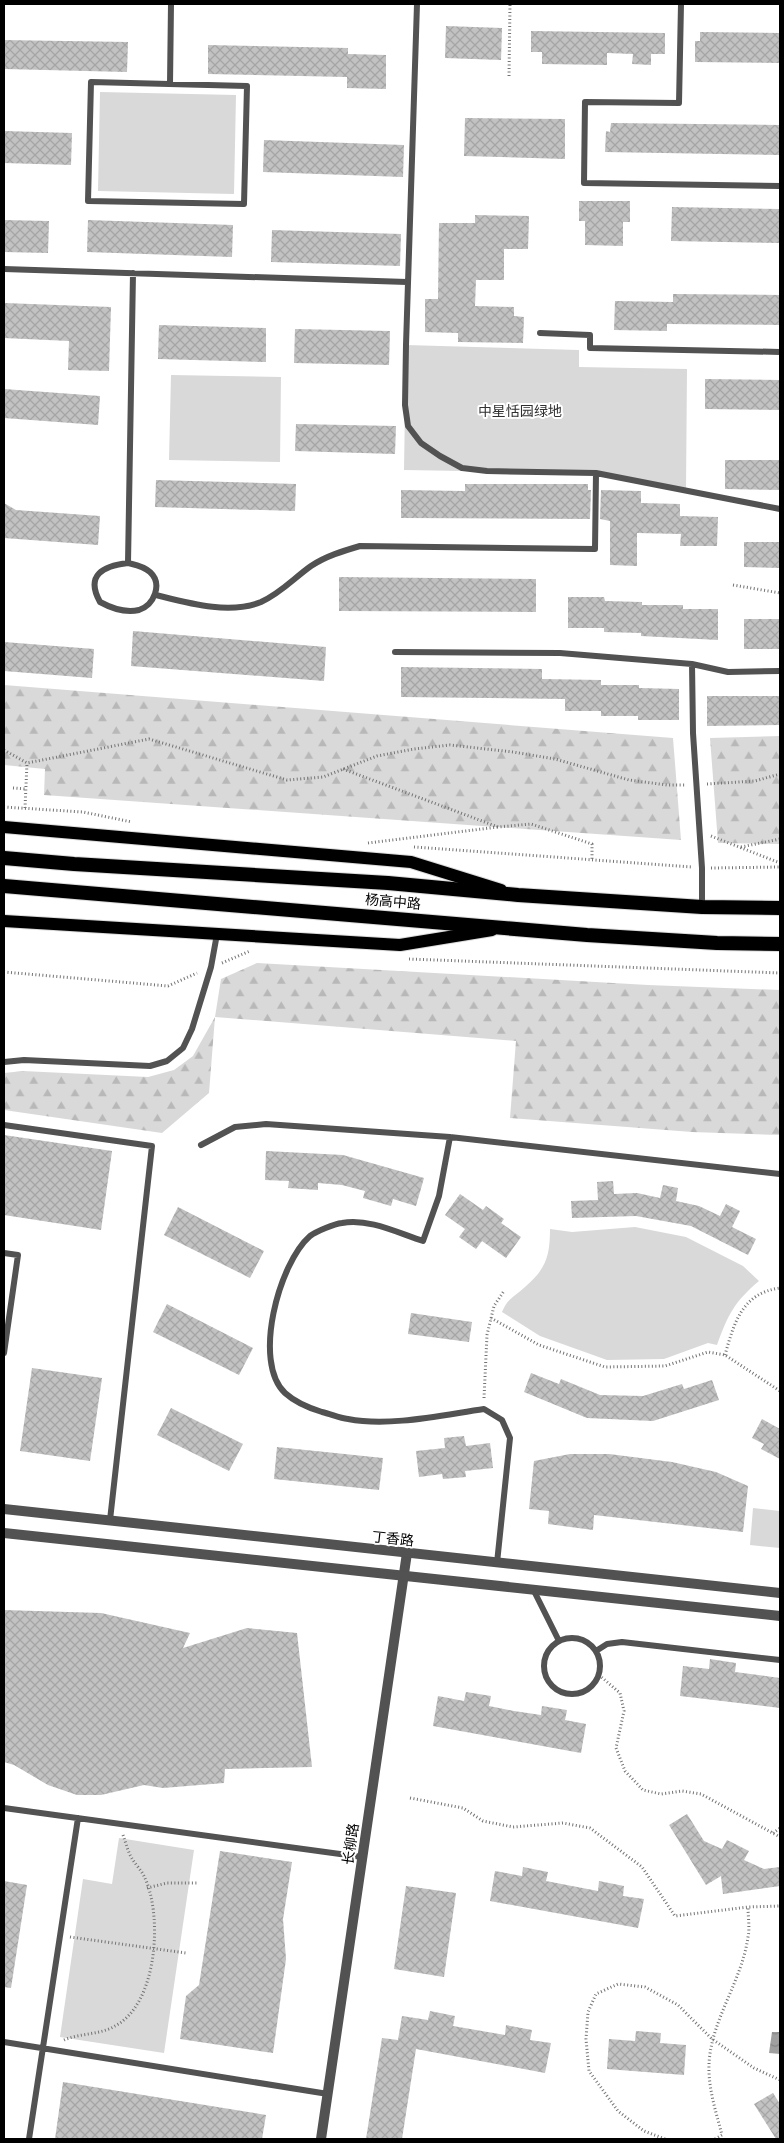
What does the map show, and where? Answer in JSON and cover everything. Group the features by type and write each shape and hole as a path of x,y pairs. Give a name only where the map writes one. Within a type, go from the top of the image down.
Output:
{"highway":[{"name":"杨高中路","path":"4,858 702,907 780,908"},
{"name":"杨高中路","path":"4,886 508,928 717,943 780,944"}],"main road":[{"name":"杨高中路","path":"4,827 411,862 518,895"},
{"path":"4,921 400,945 508,928"}],"street":[{"name":"丁香路","path":"4,1509 780,1593"},
{"path":"4,1534 780,1616"},
{"name":"长柳路","path":"321,2139 407,1553"}],"lane":[{"path":"170,84 171,4"},
{"path":"417,4 405,405 408,426 421,443 462,468 487,471 596,473 780,509"},
{"path":"681,4 679,104 585,102 584,183 780,186"},
{"path":"91,82 170,84 246,86 244,204 88,201 91,82"},
{"path":"4,269 408,282"},
{"path":"128,563 133,273"},
{"path":"540,333 590,335 590,348 780,352"},
{"path":"156,595 186,603 228,608 260,602 283,590 312,566 336,553 360,546 595,548 596,473"},
{"path":"128,563 142,567 152,574 156,584 156,595 149,604 138,610 126,610 100,602 95,593 95,581 100,570 111,565 128,563"},
{"path":"394,652 560,653 692,664 728,672 780,671"},
{"path":"692,664 695,785 702,868 702,907"},
{"path":"4,1062 24,1060 150,1066 167,1061 183,1048 189,1036 211,967 217,934"},
{"path":"201,1144 234,1126 266,1124 450,1137 780,1174"},
{"path":"4,1125 152,1146 110,1520"},
{"path":"450,1137 439,1196 423,1241 369,1223 342,1223 311,1235 293,1257 278,1289 276,1298 270,1333 272,1372 285,1393 306,1407 348,1419 385,1422 484,1409 502,1420 510,1438 497,1563"},
{"path":"4,1253 18,1255 4,1353"},
{"path":"533,1589 559,1641"},
{"path":"577,1638 586,1641 596,1651 601,1665 599,1675 595,1683 587,1690 569,1694 553,1686 544,1671 544,1662 552,1646 559,1641 577,1638"},
{"path":"596,1651 607,1644 622,1642 780,1660"},
{"path":"4,1808 362,1857"},
{"path":"29,2139 78,1818"},
{"path":"4,2042 328,2094"}],"path":[{"path":"509,76 510,4"},
{"path":"733,585 780,593"},
{"path":"4,750 27,763 149,739 287,780 323,777 377,756 450,745 513,752 555,760 629,780 667,785 755,781 780,774"},
{"path":"25,808 27,763"},
{"path":"343,769 498,827"},
{"path":"14,788 26,789"},
{"path":"4,807 83,812 142,824"},
{"path":"394,845 364,843 531,824 592,844 592,860"},
{"path":"699,831 780,865"},
{"path":"740,848 780,839"},
{"path":"404,846 702,868 780,865"},
{"path":"4,972 168,986 252,950"},
{"path":"401,959 471,963 780,972"},
{"path":"725,1356 734,1324 749,1301 767,1289 780,1288"},
{"path":"484,1409 486,1335 494,1306 504,1291"},
{"path":"491,1318 539,1345 605,1367 665,1366 708,1352 725,1356 780,1391"},
{"path":"599,1675 620,1694 624,1711 616,1748 625,1771 643,1790 661,1794 682,1790 701,1794 780,1837"},
{"path":"410,1798 463,1808 483,1821 513,1827 563,1823 590,1828 642,1867 675,1916 748,1907 780,1906"},
{"path":"42,2048 76,2035 96,2032 115,2026 131,2014 144,1990 150,1973 154,1925 147,1888 144,1876 132,1858 122,1834 121,1824"},
{"path":"773,1833 780,1828"},
{"path":"147,1888 167,1883 197,1883"},
{"path":"715,2139 722,2135 711,2093 709,2065 712,2039 742,1960 748,1937 748,1907"},
{"path":"60,1935 186,1953"},
{"path":"665,2139 644,2131 618,2111 589,2070 586,2039 588,2012 596,1994 618,1984 645,1987 678,2005 712,2039 754,2068 780,2080"}],"green space":[{"path":"100,92 236,95 234,194 98,191"},
{"name":"中星恬园绿地","path":"406,345 579,350 579,367 687,369 686,490 596,473 404,470"},
{"path":"171,375 281,377 280,462 169,460"},
{"path":"4,685 673,738 681,840 44,795 45,769 4,765"},
{"path":"780,736 780,844 718,843 710,738"},
{"path":"257,963 648,985 780,990 780,1135 692,1132 510,1118 516,1041 215,1017 221,979"},
{"path":"215,1017 209,1093 162,1133 4,1110 4,1073 23,1071 148,1077 174,1070 193,1056"},
{"path":"635,1227 686,1237 743,1266 759,1281 743,1296 733,1310 717,1345 708,1343 664,1359 607,1360 540,1336 502,1312 509,1301 542,1268 548,1254 550,1229 572,1232"},
{"path":"753,1508 780,1511 780,1548 750,1545"},
{"path":"119,1838 194,1850 164,2053 60,2037 83,1879 112,1884"}],"water":[{"path":"772,2032 780,2032 780,2054 769,2053"}],"building":[{"path":"446,26 502,28 501,60 445,58"},
{"path":"531,31 665,33 665,54 651,54 651,65 632,64 633,54 607,53 607,65 542,64 542,52 531,52"},
{"path":"700,32 780,33 780,63 695,62 695,41 700,41"},
{"path":"4,40 128,42 127,72 4,69"},
{"path":"208,45 348,48 348,54 386,55 386,89 347,88 347,77 208,74"},
{"path":"465,118 565,119 565,159 464,156"},
{"path":"611,123 780,125 780,155 605,152 606,131 610,132"},
{"path":"4,131 72,133 71,165 4,163"},
{"path":"264,140 404,145 403,177 263,172"},
{"path":"579,201 630,201 630,222 623,222 623,246 585,245 585,221 579,221"},
{"path":"672,207 780,209 780,243 671,241"},
{"path":"475,215 529,216 528,249 504,249 504,280 476,280 475,306 514,307 514,316 524,317 523,343 458,342 458,333 425,332 425,299 438,299 439,223 475,223"},
{"path":"4,220 49,221 48,253 4,252"},
{"path":"88,220 233,225 232,257 87,252"},
{"path":"272,230 401,234 400,266 271,262"},
{"path":"673,294 780,295 780,325 667,324 667,331 614,330 615,301 673,302"},
{"path":"4,303 111,307 109,371 68,370 69,341 4,338"},
{"path":"159,325 266,328 266,362 158,359"},
{"path":"295,329 390,331 389,365 294,363"},
{"path":"705,379 780,380 780,410 705,409"},
{"path":"4,389 100,396 98,425 4,418"},
{"path":"296,424 396,426 395,454 295,451"},
{"path":"725,460 780,460 780,490 725,489"},
{"path":"156,480 296,484 295,511 155,507"},
{"path":"465,484 588,484 588,490 591,490 590,519 401,518 401,490 465,491"},
{"path":"601,490 641,491 641,503 680,504 680,516 718,517 717,546 680,546 681,534 637,533 637,566 610,565 610,521 600,519"},
{"path":"4,503 16,510 100,516 98,545 4,538"},
{"path":"744,542 780,542 780,568 744,567"},
{"path":"339,577 536,579 536,612 339,611"},
{"path":"568,597 604,597 605,601 642,602 642,605 683,605 683,609 718,609 718,640 641,636 641,633 604,632 604,628 568,628"},
{"path":"744,619 780,619 780,649 744,649"},
{"path":"133,631 326,647 324,681 131,666"},
{"path":"4,642 94,649 92,678 4,671"},
{"path":"401,667 542,669 542,679 601,680 601,685 639,685 639,688 679,689 679,720 638,720 638,716 601,716 601,711 565,711 565,699 401,697"},
{"path":"707,696 780,696 780,725 707,726"},
{"path":"4,1135 112,1151 101,1230 4,1215"},
{"path":"266,1151 343,1155 424,1178 416,1206 393,1199 391,1206 363,1198 365,1191 342,1185 318,1183 318,1190 288,1188 289,1181 265,1180"},
{"path":"613,1181 614,1194 637,1193 660,1198 663,1185 678,1188 676,1201 699,1206 720,1216 726,1204 740,1211 732,1227 756,1239 748,1255 691,1226 636,1216 572,1218 571,1201 598,1200 597,1182"},
{"path":"460,1194 483,1210 486,1206 504,1219 501,1223 521,1237 506,1258 482,1241 476,1249 459,1237 465,1229 445,1215"},
{"path":"178,1207 264,1251 250,1278 164,1235"},
{"path":"167,1304 253,1348 239,1375 153,1332"},
{"path":"411,1313 472,1322 469,1342 408,1334"},
{"path":"32,1368 102,1378 90,1461 20,1451"},
{"path":"531,1373 559,1384 561,1379 600,1395 643,1396 682,1384 684,1389 712,1380 719,1400 653,1421 587,1418 524,1392"},
{"path":"171,1408 243,1444 229,1471 157,1435"},
{"path":"762,1419 780,1429 780,1459 761,1449 764,1444 752,1438"},
{"path":"464,1436 466,1446 490,1443 493,1468 465,1471 466,1477 443,1479 442,1474 419,1477 416,1451 445,1448 444,1438"},
{"path":"277,1447 383,1458 379,1490 274,1479"},
{"path":"570,1454 609,1454 672,1462 716,1472 748,1486 743,1532 594,1515 593,1530 548,1524 549,1511 529,1509 534,1461"},
{"path":"4,1610 101,1613 190,1633 183,1648 247,1628 297,1633 312,1767 225,1769 224,1783 163,1788 144,1785 101,1795 77,1795 48,1785 14,1765 4,1762"},
{"path":"710,1659 736,1663 735,1672 780,1678 780,1708 680,1696 683,1666 709,1669"},
{"path":"466,1692 491,1696 489,1706 514,1711 541,1715 542,1706 567,1710 565,1720 586,1724 581,1753 433,1726 438,1696 464,1701"},
{"path":"687,1814 704,1841 722,1849 727,1840 749,1851 744,1860 764,1869 780,1867 780,1886 723,1894 721,1876 706,1885 669,1825"},
{"path":"220,1851 292,1862 283,1919 286,1959 273,2053 180,2039 186,1996 199,1985"},
{"path":"523,1867 548,1872 546,1881 598,1891 599,1881 624,1886 623,1896 644,1899 638,1928 490,1901 495,1871 522,1876"},
{"path":"4,1881 27,1885 11,1988 4,1987"},
{"path":"406,1886 456,1893 444,1977 394,1969"},
{"path":"430,2011 455,2016 453,2026 505,2035 506,2025 532,2030 530,2040 551,2043 545,2073 416,2049 402,2139 366,2139 382,2038 398,2040 402,2016 428,2020"},
{"path":"636,2031 661,2033 660,2043 686,2045 684,2075 607,2069 609,2039 635,2041"},
{"path":"63,2082 266,2115 262,2139 55,2139"},
{"path":"773,2093 780,2104 780,2139 776,2139 754,2104"}]}
